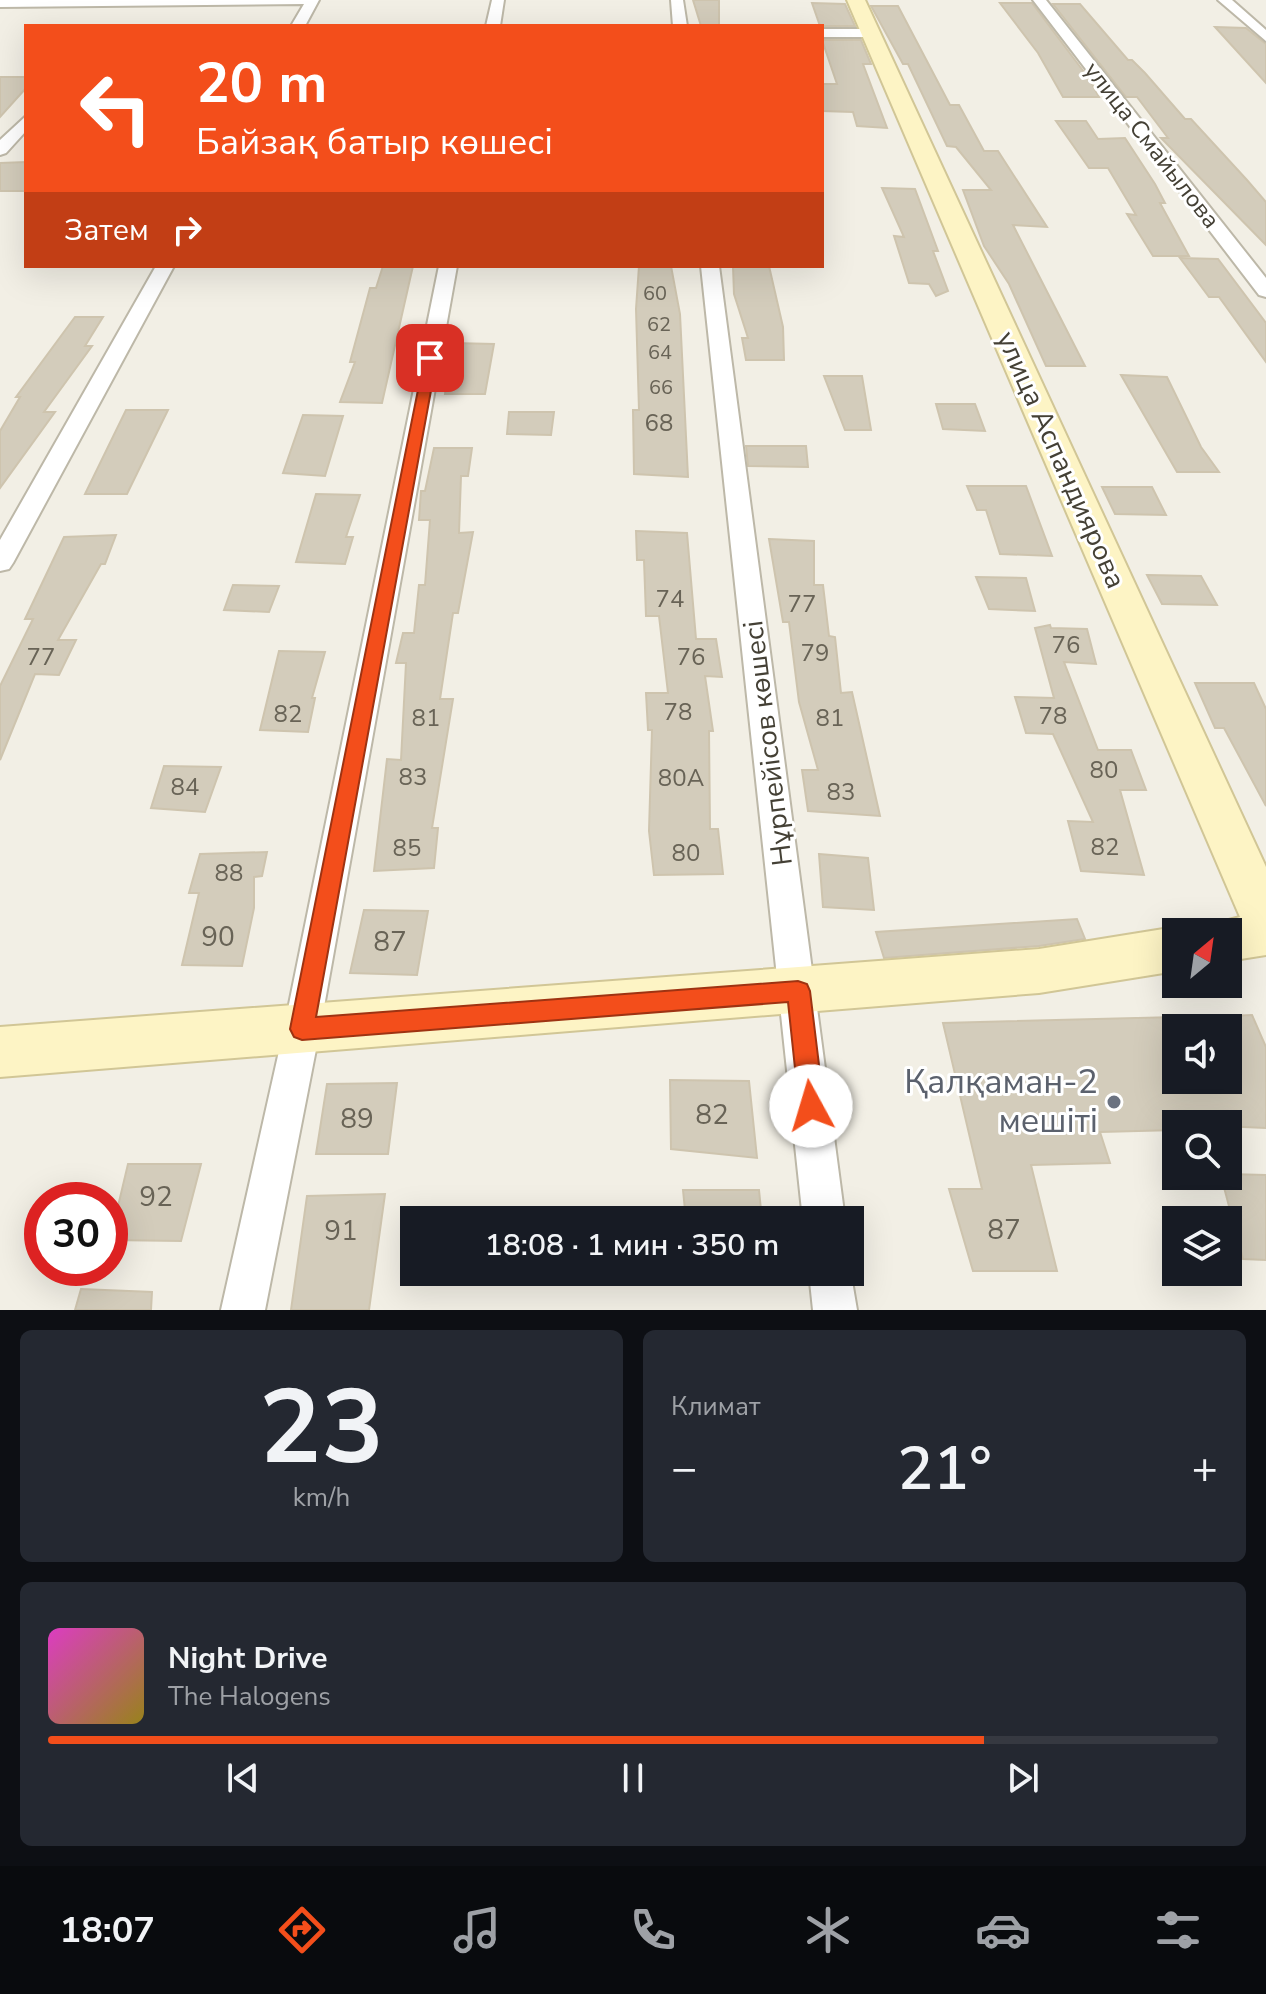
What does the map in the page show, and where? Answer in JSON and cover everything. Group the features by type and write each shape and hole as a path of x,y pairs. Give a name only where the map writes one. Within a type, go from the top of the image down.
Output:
{"street":[{"path":"0,3 310,0 299,24"},
{"path":"493,24 498,0"},
{"path":"677,0 680,24"},
{"name":"улица Аспандиярова","path":"856,0 1266,920"},
{"name":"улица Смайылова","path":"1039,0 1266,291"},
{"path":"1224,0 1266,37"},
{"path":"118,18 133,1"},
{"path":"824,33 871,33"},
{"path":"0,150 24,123"},
{"path":"0,563 164,268"},
{"path":"243,1310 302,1029 448,268"},
{"name":"Нұрпейісов көшесі","path":"710,268 822,1206"},
{"path":"1242,938 1266,934"},
{"path":"0,1052 1039,971 1162,951"},
{"path":"832,1286 835,1310"}],"building":[{"path":"693,0 719,0 719,24 700,24"},
{"path":"812,3 845,4 855,26 824,26 819,24"},
{"path":"1000,3 1032,3 1090,80 1099,97 1063,97 1038,53"},
{"path":"1053,4 1080,4 1128,60 1132,60 1145,73 1185,119 1191,119 1247,180 1266,202 1266,245 1161,138 1168,138 1137,97 1126,97"},
{"path":"871,6 898,6 950,105 959,105 984,151 998,151 1047,227 1013,225 1085,366 1046,366 1009,284 984,246 963,190 991,190 956,147 947,146 908,64 903,64"},
{"path":"1215,27 1246,28 1266,44 1266,83"},
{"path":"824,40 861,40 871,64 863,64 887,128 857,126 853,112 824,111 824,84 837,84"},
{"path":"0,77 24,77 24,90 0,117"},
{"path":"1056,121 1086,121 1098,139 1125,138 1155,184 1165,203 1160,203 1189,256 1153,256 1127,214 1136,215 1108,168 1089,168"},
{"path":"24,162 24,191 0,191 0,163"},
{"path":"882,188 915,189 938,251 933,251 948,291 936,296 929,284 909,283 894,236 904,237"},
{"path":"1180,258 1218,259 1266,323 1266,362 1219,297 1209,297"},
{"path":"382,268 413,268 382,403 340,402 355,362 350,362 370,288 376,288"},
{"path":"639,268 671,268 680,314 688,477 634,474 633,410 639,410 636,309"},
{"path":"733,268 769,268 783,327 784,360 746,360 742,338 748,338 734,294"},
{"path":"75,317 103,317 85,346 92,346 44,412 55,412 0,488 0,431 20,397 16,397"},
{"path":"452,343 494,344 485,394 445,394"},
{"path":"1121,375 1167,377 1201,447 1219,472 1177,472"},
{"path":"824,376 862,376 871,430 845,430"},
{"path":"936,404 975,404 985,431 943,429"},
{"path":"126,410 168,410 127,494 85,494"},
{"path":"509,412 554,412 551,435 507,434"},
{"path":"303,415 343,416 325,476 283,473"},
{"path":"746,446 806,446 808,467 748,466"},
{"path":"434,448 472,448 468,476 461,476 459,533 473,532 458,613 453,613 440,699 453,699 432,828 438,828 434,868 374,871 387,759 401,760 406,663 396,663 403,633 414,633 419,585 425,585 430,520 419,520 421,491 425,491"},
{"path":"967,486 1026,486 1052,556 1000,554 986,510 977,510"},
{"path":"1102,487 1152,487 1166,515 1115,514"},
{"path":"316,494 360,495 346,537 353,537 345,564 296,562"},
{"path":"636,531 687,533 696,639 716,639 722,677 705,676 713,731 709,731 710,829 718,829 723,874 654,875 649,831 652,730 648,730 646,693 668,693 659,616 646,616 644,560 637,560"},
{"path":"116,535 105,564 101,564 58,640 76,640 59,675 35,674 0,760 0,686 33,619 25,619 64,537"},
{"path":"769,539 814,541 814,585 823,585 829,636 835,637 841,693 852,692 880,816 808,811 802,770 818,770 799,702 789,622 783,622"},
{"path":"1147,575 1201,576 1217,605 1162,604"},
{"path":"976,577 1026,578 1035,611 989,609"},
{"path":"233,585 279,586 269,612 224,610"},
{"path":"1050,625 1051,628 1087,629 1096,664 1064,662 1098,750 1131,750 1146,790 1120,790 1144,875 1081,871 1068,821 1093,822 1053,734 1026,733 1015,697 1054,698 1035,628"},
{"path":"279,651 325,652 312,698 315,698 308,732 260,730"},
{"path":"1195,683 1254,683 1266,709 1266,806 1224,728 1215,728"},
{"path":"164,766 221,767 205,812 151,808"},
{"path":"267,852 262,876 254,877 254,908 242,966 182,965 199,893 189,893 200,854"},
{"path":"819,854 868,858 874,910 823,907"},
{"path":"364,910 428,911 417,975 350,973"},
{"path":"1077,919 1085,939 1039,946 884,958 876,932"},
{"name":"Қалқаман-2 мешіті","path":"1242,1015 1252,1015 1266,1047 1266,1128 1242,1127 1242,1110 1162,1110 1162,1130 1100,1132 1110,1163 1031,1165 1057,1271 973,1271 949,1189 982,1189 943,1023 1162,1017 1162,1094 1242,1094"},
{"path":"670,1080 749,1081 757,1158 671,1149"},
{"path":"397,1083 388,1154 316,1154 327,1084"},
{"path":"128,1164 201,1164 181,1241 128,1240 128,1182 124,1182"},
{"path":"1242,1174 1266,1175 1266,1260 1243,1259 1242,1206 1229,1206 1225,1190 1242,1190"},
{"path":"683,1190 759,1190 761,1206 685,1206"},
{"path":"385,1194 369,1310 291,1310 307,1196"},
{"path":"81,1289 152,1292 151,1310 75,1310"}],"place":[{"name":"Қалқаман-2 мешіті","path":"1114,1102"}],"route":[{"path":"430,358 302,1029 798,991 811,1106"}]}
